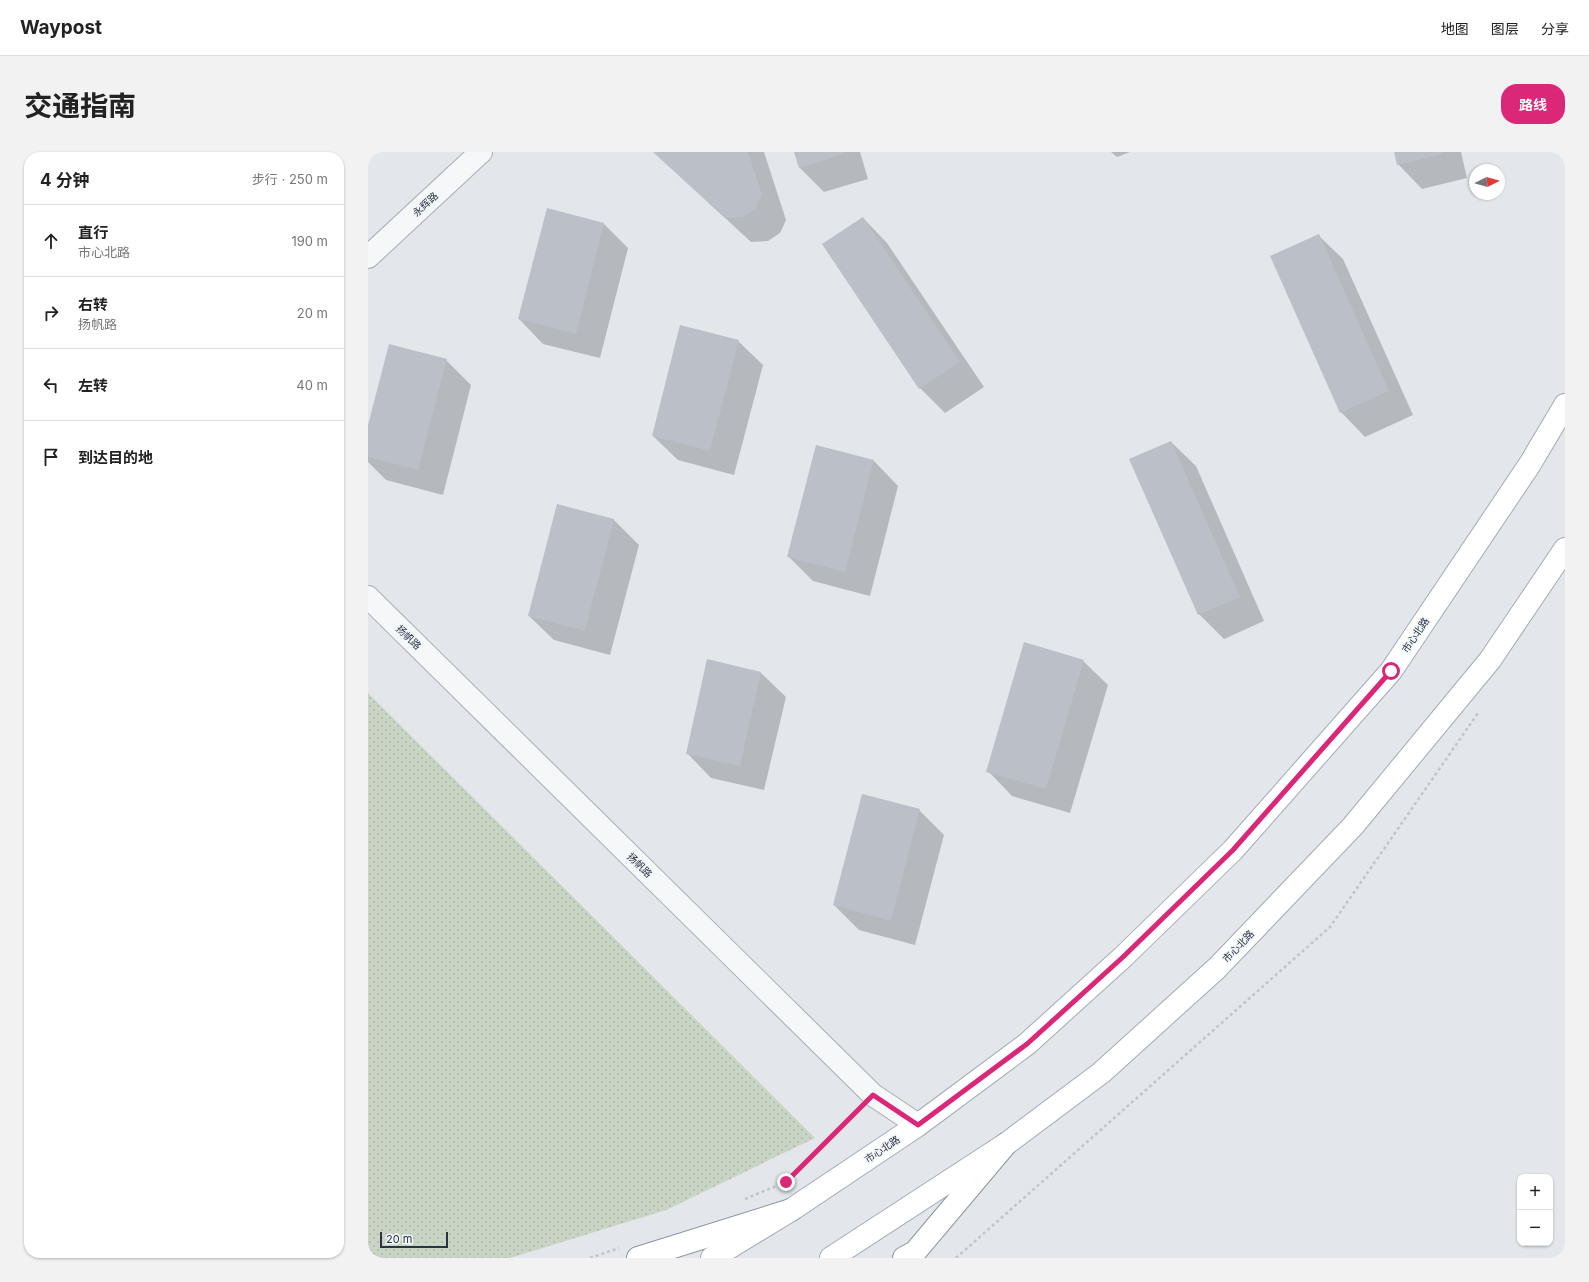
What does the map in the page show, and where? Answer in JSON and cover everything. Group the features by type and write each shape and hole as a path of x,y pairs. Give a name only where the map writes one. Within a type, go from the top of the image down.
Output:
{"main road":[{"name":"市心北路","path":"712,1258 790,1210 918,1125 1027,1044 1123,957 1233,850 1391,671 1530,464 1565,405"},
{"name":"市心北路","path":"831,1258 1006,1144 1101,1073 1217,968 1353,826 1490,660 1565,549"},
{"path":"904,1258 915,1252 1006,1144"},
{"path":"632,1252 790,1210"}],"street":[{"name":"永辉路","path":"368,257 481,152"},
{"name":"扬帆路","path":"368,597 873,1095 918,1125"}],"path":[{"path":"956,1258 1330,927 1479,711"},
{"path":"738,1202 786,1182 873,1095"},
{"path":"590,1258 632,1252"}],"green space":[{"path":"368,693 815,1138 666,1210 510,1258 368,1258"}],"building":[{"path":"653,152 748,152 762,195 756,209 743,217 725,218"},
{"path":"794,152 843,152 844,154 799,168"},
{"path":"1394,152 1443,152 1443,154 1397,165"},
{"path":"547,208 604,223 576,334 518,319"},
{"path":"863,217 960,362 919,389 822,244"},
{"path":"1319,234 1389,391 1340,413 1270,256"},
{"path":"680,325 739,340 710,451 652,436"},
{"path":"389,344 447,359 418,470 368,457 368,425"},
{"path":"1171,441 1240,597 1198,615 1129,459"},
{"path":"816,445 874,460 845,572 787,557"},
{"path":"557,504 614,519 585,631 528,616"},
{"path":"1024,642 1084,660 1046,789 986,772"},
{"path":"707,659 761,672 740,766 686,754"},
{"path":"862,794 920,809 891,921 833,905"}],"route":[{"path":"786,1182 873,1095 918,1125 1027,1044 1123,957 1233,850 1391,671"}]}
